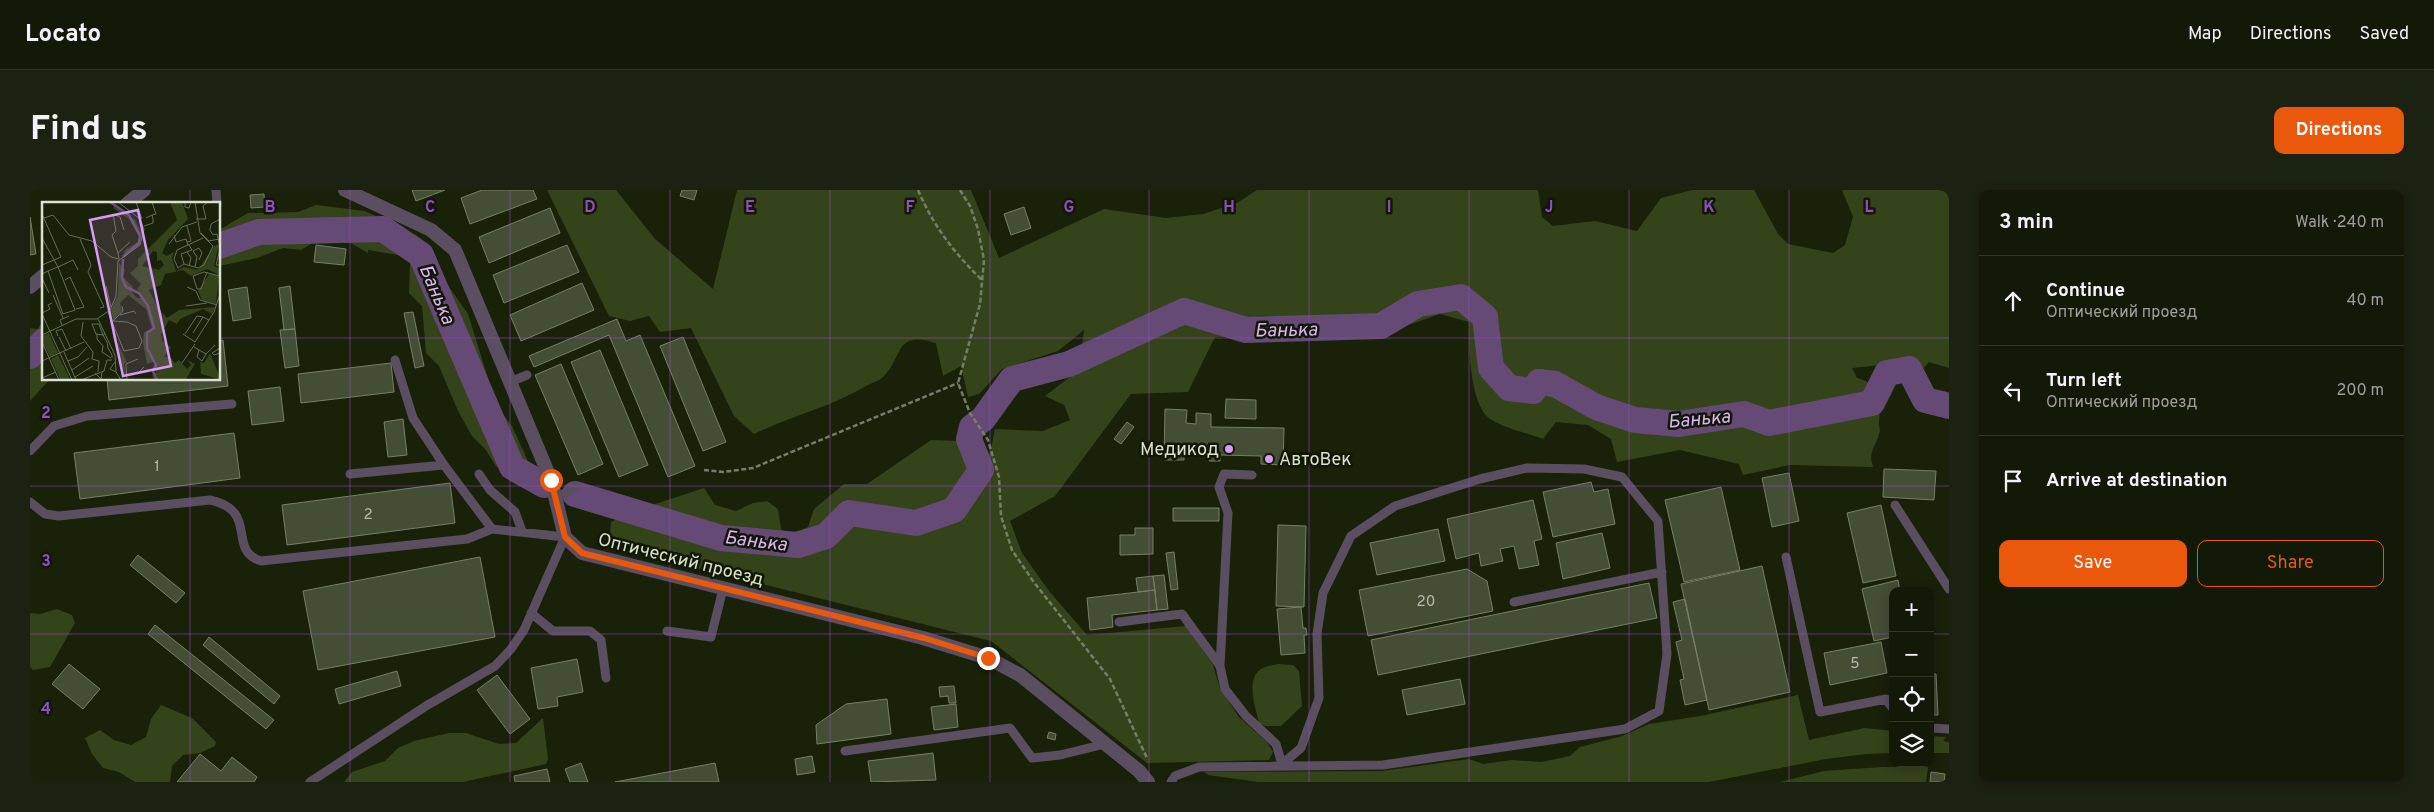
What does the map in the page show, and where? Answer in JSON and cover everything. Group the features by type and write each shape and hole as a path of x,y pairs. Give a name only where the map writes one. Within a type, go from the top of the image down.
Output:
{"street":[{"path":"130,202 144,190"},
{"path":"345,190 431,230 455,250 551,480 565,537"},
{"path":"30,287 42,277"},
{"name":"Оптический проезд","path":"565,537 582,553 924,638 988,658 1020,676 1139,771 1148,782"}],"lane":[{"path":"396,360 413,418 444,465 492,529"},
{"path":"510,382 528,374"},
{"path":"30,451 54,426 87,416 232,404"},
{"path":"350,474 444,465"},
{"path":"1171,782 1175,776 1199,767 1282,764 1383,765 1625,729 1659,711 1667,654 1658,521 1622,476 1584,468 1527,468 1480,479 1395,506 1351,536 1323,593 1317,634 1319,698 1301,748 1282,764"},
{"path":"479,474 490,490 515,512 522,531"},
{"path":"1252,475 1224,474 1218,487 1228,513 1220,666 1225,689 1246,716 1276,744 1282,764"},
{"path":"556,500 575,486"},
{"path":"30,502 45,514 59,516 210,500 222,503 233,510 239,518 244,549 251,558 261,561 467,539 492,529 565,537 531,613 511,650 494,666 426,706 310,782"},
{"path":"1895,505 1949,589"},
{"path":"1786,557 1820,712 1886,699 1889,703"},
{"path":"1514,602 1662,572"},
{"path":"667,631 711,637 723,589"},
{"path":"531,613 553,631 590,631 601,640 606,678"},
{"path":"1119,622 1182,614 1220,666"},
{"path":"845,752 1010,728 1032,758 1105,744"},
{"path":"1934,728 1949,730"}],"path":[{"path":"918,190 927,210 957,256 983,281"},
{"path":"960,190 970,206 978,230 984,260 980,304 958,383 970,413 988,440 999,477 1001,516 1012,550 1033,581 1110,679 1147,758"},
{"path":"704,470 723,472 753,468 958,383"}],"green space":[{"path":"547,190 616,190 655,239 713,289 737,190 971,190 999,258 1104,209 1166,218 1203,214 1237,203 1257,190 1538,190 1542,217 1553,226 1595,221 1637,231 1661,198 1692,190 1754,190 1778,234 1788,244 1833,253 1845,245 1853,217 1842,190 1949,190 1949,368 1929,362 1924,368 1911,362 1852,368 1857,378 1873,385 1880,394 1880,431 1871,457 1873,467 1790,465 1743,475 1739,464 1680,450 1617,462 1611,439 1588,425 1556,422 1543,439 1492,420 1484,413 1475,390 1470,360 1469,322 1440,314 1394,330 1343,337 1215,337 1188,392 1131,394 1055,496 1010,521 1022,553 1049,591 1087,635 1186,626 1213,665 1220,688 1239,717 1267,742 1273,752 1269,760 1147,763 991,641 609,546 611,522 634,511 704,488 715,505 736,511 753,503 767,501 778,509 781,529 788,535 808,527 814,509 844,484 867,484 931,440 961,441 986,473 995,429 1043,431 1070,420 1064,405 1045,396 1079,370 1084,330 1058,351 1002,369 979,394 968,397 961,366 943,376 936,343 913,340 902,347 890,369 879,380 839,400 754,434 734,416 691,328 660,332 649,316 630,321 609,316"},
{"path":"316,205 365,211 416,235 431,246 445,281 468,314 493,394 501,412 512,426 532,470 544,485 510,478 496,466 485,449 472,436 458,411 439,366 426,353 422,306 409,293 410,263 404,256 368,250 368,253 344,239 326,239 316,241 301,250 283,248 257,258 220,266 220,229 248,213 298,212"},
{"path":"42,323 42,380 49,380 30,401 30,328 37,329"},
{"path":"57,609 72,615 75,623 50,667 33,670 30,667 30,613 40,614"},
{"path":"1278,664 1293,665 1299,671 1302,706 1281,726 1265,726 1259,723 1253,693 1254,678 1257,672 1263,668"},
{"path":"1798,695 1809,740 1865,728 1889,731 1889,753 1826,759 1709,782 1258,782 1208,775 1204,772 1382,771 1469,759 1483,764 1512,760 1541,762 1570,756 1580,747 1622,736 1649,724 1700,716"},
{"path":"161,705 192,718 216,742 215,746 200,753 183,755 172,766 170,782 135,782 119,772 103,768 92,754 85,738 100,730 114,740 131,745 146,737 151,719"},
{"path":"543,718 548,759 546,764 463,782 344,782 352,772 385,761 398,748 414,741 449,733 466,733 499,744 516,743"},
{"path":"1934,736 1946,737 1943,741 1949,742 1949,753 1934,753"},
{"path":"1882,767 1928,767 1926,782 1780,782 1824,771"}],"building":[{"path":"412,190 445,190 416,201"},
{"path":"482,190 533,190 537,199 470,224 461,198"},
{"path":"682,190 697,190 694,200 680,196"},
{"path":"264,194 265,207 251,208 250,195"},
{"path":"1024,207 1031,228 1011,235 1004,214"},
{"path":"550,208 560,233 489,263 479,237"},
{"path":"30,217 36,254 30,255"},
{"path":"316,245 346,249 344,265 314,262"},
{"path":"567,245 579,272 504,303 493,275"},
{"path":"582,283 594,310 521,341 510,315"},
{"path":"290,286 295,329 284,330 279,288"},
{"path":"247,287 251,318 233,321 228,290"},
{"path":"413,312 424,366 415,368 404,313"},
{"path":"617,319 626,341 640,335 695,466 668,477 609,335 534,367 529,356"},
{"path":"295,329 299,366 285,368 280,330"},
{"path":"683,337 726,442 703,451 660,346"},
{"path":"223,340 228,386 109,400 107,380 220,380 220,341"},
{"path":"600,350 648,465 619,477 571,362"},
{"path":"391,363 394,392 301,403 298,374"},
{"path":"561,364 603,464 578,475 535,375"},
{"path":"280,387 284,421 252,425 248,391"},
{"path":"1226,399 1256,400 1256,419 1225,418"},
{"path":"1165,409 1187,410 1186,423 1196,424 1196,413 1211,414 1211,427 1284,428 1283,465 1261,464 1261,456 1220,455 1220,461 1209,461 1209,454 1184,453 1184,460 1164,460"},
{"path":"403,419 407,455 388,457 384,422"},
{"path":"1127,422 1134,427 1121,444 1114,439"},
{"path":"234,433 240,478 80,499 74,453"},
{"path":"1884,469 1936,471 1934,500 1883,497"},
{"path":"1789,473 1799,521 1772,527 1762,478"},
{"path":"1591,482 1594,492 1608,489 1615,524 1553,537 1543,492"},
{"path":"450,483 455,523 287,545 282,505"},
{"path":"1721,487 1740,570 1684,582 1665,500"},
{"path":"1533,500 1542,539 1534,541 1539,565 1519,569 1514,546 1500,549 1503,561 1481,566 1479,553 1456,559 1447,519"},
{"path":"1881,505 1896,576 1863,583 1847,513"},
{"path":"1173,508 1219,508 1219,521 1173,521"},
{"path":"1278,525 1306,526 1304,607 1276,606"},
{"path":"1135,528 1153,528 1153,554 1120,555 1120,535 1135,535"},
{"path":"1438,529 1445,561 1377,575 1370,543"},
{"path":"1602,533 1610,568 1563,579 1556,543"},
{"path":"1174,552 1178,589 1171,590 1166,553"},
{"path":"138,555 185,593 176,603 130,565"},
{"path":"480,557 495,637 318,670 303,591"},
{"path":"1762,566 1790,692 1709,710 1681,584"},
{"path":"1467,569 1487,581 1493,611 1368,636 1359,590"},
{"path":"1164,575 1168,609 1157,610 1153,576"},
{"path":"1153,576 1155,590 1138,592 1136,578"},
{"path":"1898,580 1899,587 1889,587 1889,638 1874,641 1862,589"},
{"path":"1649,583 1657,618 1378,675 1371,640"},
{"path":"1155,590 1157,610 1112,615 1113,627 1090,630 1087,598"},
{"path":"1685,599 1707,700 1685,705 1680,680 1684,679 1676,642 1682,640 1673,602"},
{"path":"1301,607 1303,628 1306,628 1307,635 1304,635 1305,653 1281,655 1277,609"},
{"path":"155,625 274,720 266,729 148,634"},
{"path":"209,637 280,696 274,704 203,645"},
{"path":"1881,642 1887,673 1830,685 1824,653"},
{"path":"577,659 583,692 557,697 558,706 538,709 531,668"},
{"path":"69,664 100,689 83,709 52,684"},
{"path":"397,671 401,686 339,704 335,689"},
{"path":"1934,674 1936,674 1938,715 1934,715"},
{"path":"497,675 530,719 510,734 477,690"},
{"path":"1460,679 1465,704 1407,715 1402,690"},
{"path":"954,686 956,703 949,703 948,696 940,697 939,687"},
{"path":"887,699 891,734 817,744 816,725 846,704"},
{"path":"956,704 958,727 934,730 931,707"},
{"path":"1049,732 1056,734 1055,740 1047,738"},
{"path":"933,753 936,780 871,782 868,761"},
{"path":"200,754 221,771 232,757 257,777 254,782 177,782"},
{"path":"812,756 815,772 797,775 795,759"},
{"path":"581,763 588,782 570,782 565,769"},
{"path":"715,763 719,782 615,782"},
{"path":"547,769 550,782 515,782 514,776"},
{"path":"1931,772 1945,774 1944,782 1930,782"}],"waterway":[{"name":"Банька","path":"220,246 259,232 383,229 421,255 512,467 544,485"},
{"name":"Банька","path":"575,494 721,538 798,545 826,536 849,513 916,523 954,510 981,470 969,439 972,427 983,419 1012,379 1069,364 1184,311 1246,330 1381,326 1418,304 1461,297 1485,317 1491,368 1509,388 1533,391 1539,382 1555,384 1596,407 1635,420 1679,424 1744,414 1769,423 1872,403 1887,373 1909,369 1925,400 1949,406"},
{"name":"Банька","path":"30,356 42,343"}],"place":[{"name":"Медикод","path":"1229,449"},
{"name":"АвтоВек","path":"1269,459"}],"route":[{"path":"551,480 565,537 582,553 924,638 988,658"}]}
